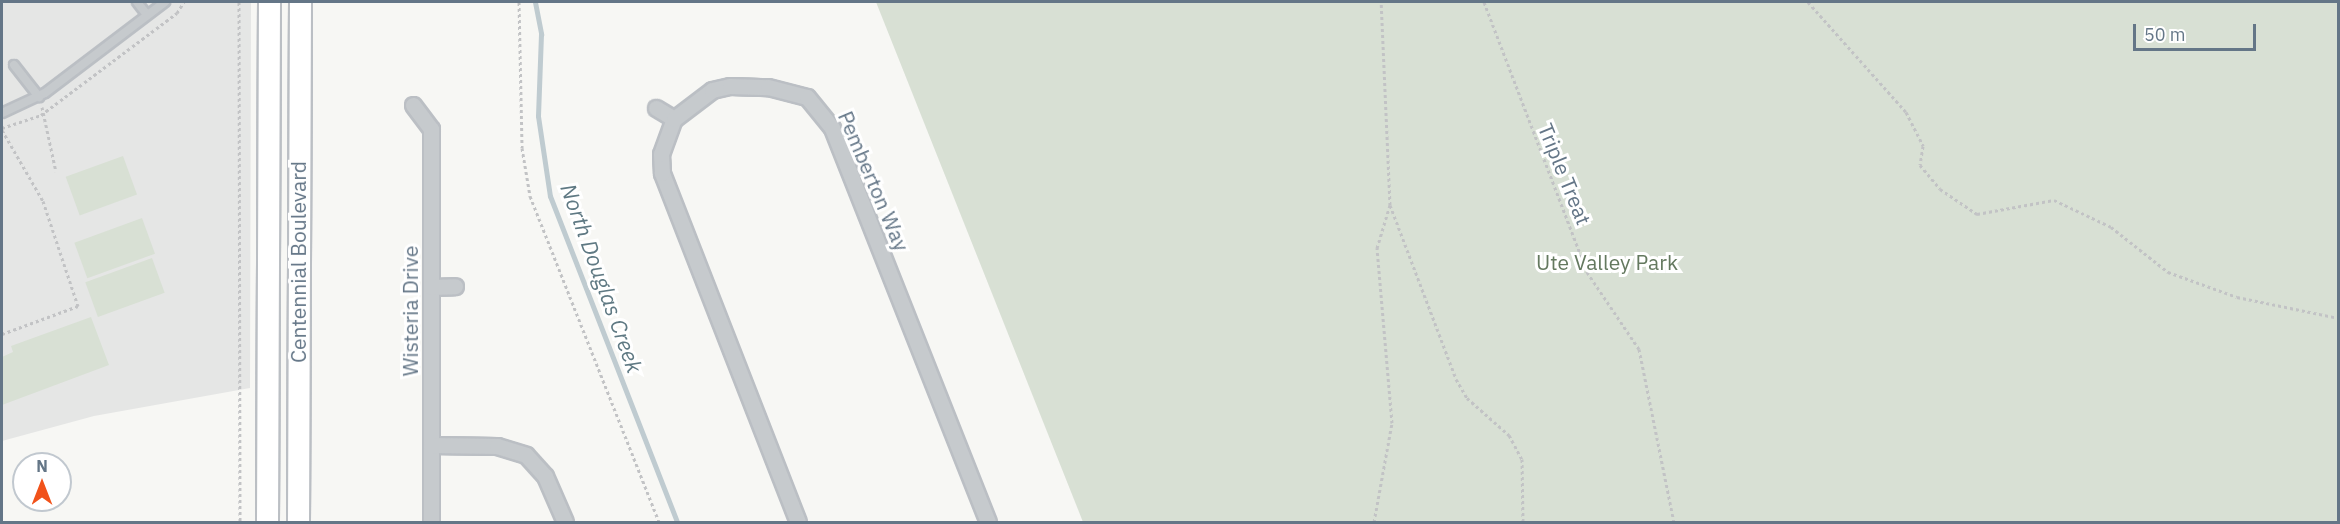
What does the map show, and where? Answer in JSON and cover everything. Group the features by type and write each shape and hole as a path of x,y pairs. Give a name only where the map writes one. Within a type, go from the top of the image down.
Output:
{"main road":[{"name":"Centennial Boulevard","path":"267,522 269,2"},
{"name":"Centennial Boulevard","path":"298,522 300,2"}],"street":[{"name":"Pemberton Way","path":"674,119 712,90 730,86 768,87 810,93 842,150 988,522"},
{"name":"Wisteria Drive","path":"413,105 431,129 431,522"},
{"path":"656,108 674,119 661,154 667,192 798,522"},
{"path":"431,287 455,286"},
{"path":"431,445 497,446 526,455 545,476 565,522"}],"lane":[{"path":"137,2 147,15"},
{"path":"2,113 42,95 165,2"},
{"path":"14,65 42,95"}],"path":[{"path":"2,334 78,306 43,201 2,129 41,115 184,2"},
{"path":"239,2 240,522"},
{"path":"519,2 522,148 530,196 659,522"},
{"path":"1381,2 1390,205 1456,379 1467,398 1509,435 1522,459 1523,522"},
{"name":"Triple Treat","path":"1484,2 1587,272 1639,349 1674,522"},
{"path":"1808,2 1906,112 1923,146 1920,165 1940,189 1977,214 2054,200 2111,227 2168,272 2237,297 2338,318"},
{"path":"42,95 41,115 56,172"},
{"path":"1374,522 1392,423 1377,248 1390,205"}],"shaded area":[{"path":"2,2 251,2 250,388 94,416 2,441"}],"green space":[{"name":"Ute Valley Park","path":"876,2 2338,2 2338,522 1083,522"},
{"path":"123,156 137,195 80,215 66,177"},
{"path":"142,218 155,254 87,278 74,243"},
{"path":"152,258 165,293 98,317 85,282"},
{"path":"91,317 109,365 2,405 2,357 13,352 11,346"}],"waterway":[{"name":"North Douglas Creek","path":"535,2 541,34 538,116 550,196 677,522"}]}
